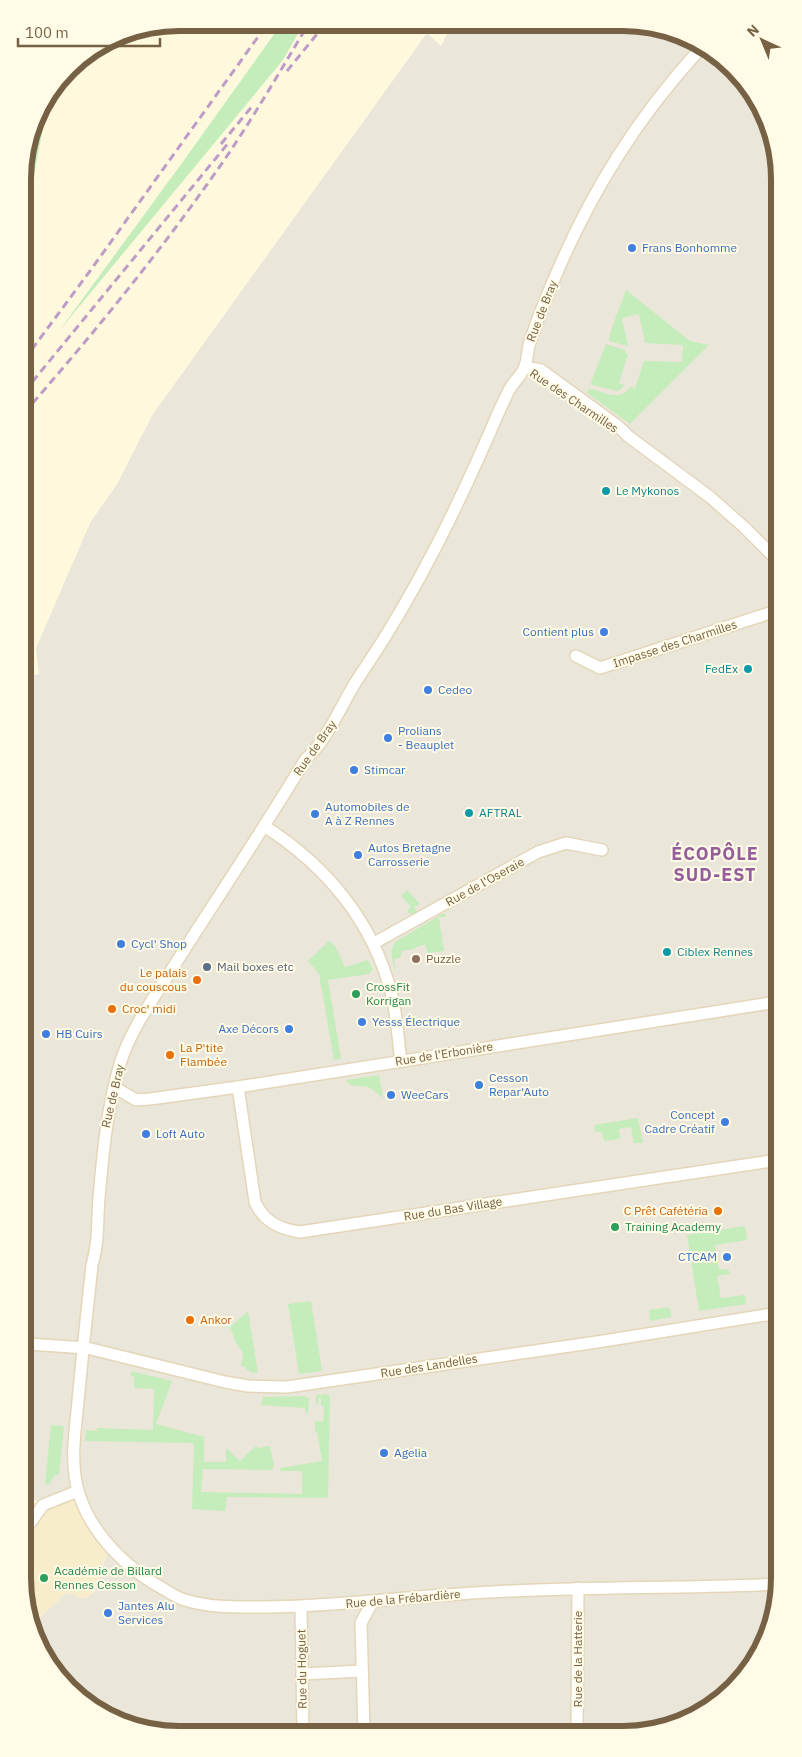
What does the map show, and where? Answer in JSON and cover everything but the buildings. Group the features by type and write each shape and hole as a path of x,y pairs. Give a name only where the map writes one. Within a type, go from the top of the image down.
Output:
{"street":[{"name":"Rue de Bray","path":"78,1491 74,1466 74,1441 82,1347 99,1219 98,1205 104,1134 120,1062 138,1026 305,760 319,746 335,720 349,691 402,610 470,481 503,401 525,367 527,352 540,314 574,234 601,181 638,125 698,52"},
{"name":"Rue des Charmilles","path":"525,367 537,377 628,436 710,497 771,554"},
{"name":"Impasse des Charmilles","path":"576,656 600,668 771,613"},
{"path":"264,826 306,857 328,878 348,900 374,943 386,971 393,999 401,1061"},
{"name":"Rue de l'Oseraie","path":"374,943 538,852 566,842 602,850"},
{"name":"Rue de l'Erbonière","path":"114,1087 136,1100 238,1087 770,1003"},
{"name":"Rue du Bas Village","path":"238,1087 255,1202 259,1211 274,1225 300,1232 770,1161"},
{"name":"Rue des Landelles","path":"31,1344 82,1347 225,1382 248,1386 287,1387 597,1342 770,1313"},
{"path":"31,1522 43,1505 78,1491"},
{"name":"Rue de la Frébardière","path":"78,1491 89,1516 110,1547 146,1580 182,1600 214,1607 301,1607 461,1594 578,1588 770,1584"},
{"name":"Rue de la Hatterie","path":"577,1726 578,1588"},
{"path":"364,1726 361,1622 373,1601"},
{"name":"Rue du Hoguet","path":"301,1607 303,1726"},
{"path":"302,1674 362,1672"}],"shaded area":[{"path":"448,31 623,31 652,34 670,39 697,51 727,75 751,105 766,141 771,179 770,1588 766,1616 751,1652 740,1668 720,1689 705,1701 661,1721 623,1726 179,1726 150,1723 114,1710 97,1701 82,1689 62,1668 51,1652 38,1620 64,1595 69,1593 80,1598 86,1598 94,1592 109,1547 78,1491 43,1505 31,1498 32,676 39,674 36,648 91,521 116,486 153,414 427,33 441,46"},
{"path":"78,1491 109,1546 93,1592 86,1598 80,1598 69,1593 64,1595 38,1620 31,1578 31,1509 37,1502 43,1505"}],"green space":[{"path":"276,32 299,32 283,60 59,331"},
{"path":"45,119 32,185 36,141"},
{"path":"626,290 690,341 709,345 630,424 587,393 589,388 611,395 622,394 630,387 635,388 644,361 682,362 683,345 645,343 639,314 622,318 628,346 609,341 610,333"},
{"path":"606,344 625,350 626,354 628,354 619,383 625,385 618,391 592,385 591,382"},
{"path":"407,890 420,904 414,907 417,912 411,915 407,910 411,907 401,896"},
{"path":"442,914 446,914 446,916 439,918 444,951 428,953 425,944 415,949 401,951 401,957 394,959 396,972 392,960 395,942"},
{"path":"329,941 335,946 345,967 368,960 373,970 369,974 328,980 341,1059 334,1060 319,974 308,961"},
{"path":"379,1075 383,1098 369,1087 350,1085 346,1080"},
{"path":"638,1118 643,1143 634,1143 631,1127 619,1129 620,1139 604,1141 602,1132 595,1132 594,1125"},
{"path":"745,1226 747,1240 715,1245 719,1270 728,1269 730,1274 717,1276 721,1298 745,1295 746,1304 699,1311 687,1235"},
{"path":"311,1301 322,1371 299,1374 288,1304"},
{"path":"669,1307 672,1317 650,1321 649,1310"},
{"path":"248,1311 258,1373 249,1372 246,1367 241,1366 243,1353 236,1343 230,1327"},
{"path":"131,1371 172,1381 156,1424 204,1437 204,1462 226,1462 226,1448 240,1461 256,1446 258,1448 270,1446 274,1466 272,1470 203,1469 201,1492 302,1494 302,1471 281,1471 280,1468 322,1461 317,1432 315,1431 315,1421 323,1422 324,1406 321,1406 321,1398 318,1398 318,1404 316,1405 316,1395 327,1394 330,1396 328,1498 227,1497 225,1511 192,1509 193,1443 85,1441 86,1430 97,1431 97,1428 153,1430 154,1389 134,1388 134,1377 131,1376"},
{"path":"305,1396 309,1399 308,1413 306,1415 305,1408 260,1405 263,1397"},
{"path":"51,1425 64,1426 59,1475 55,1475 48,1485 45,1484"}],"railway":[{"path":"32,349 262,32"},
{"path":"32,404 129,288 179,223 227,156 304,32"},
{"path":"287,71 319,32"},
{"path":"221,144 254,104"},
{"path":"32,382 230,141"}],"place":[{"name":"Frans Bonhomme","path":"632,248"},
{"name":"Le Mykonos","path":"606,491"},
{"name":"Contient plus","path":"604,632"},
{"name":"FedEx","path":"748,669"},
{"name":"Cedeo","path":"428,690"},
{"name":"Prolians - Beauplet","path":"388,738"},
{"name":"Stimcar","path":"354,770"},
{"name":"AFTRAL","path":"469,813"},
{"name":"Automobiles de A à Z Rennes","path":"315,814"},
{"name":"Autos Bretagne Carrosserie","path":"358,855"},
{"name":"Cycl' Shop","path":"121,944"},
{"name":"Ciblex Rennes","path":"667,952"},
{"name":"Puzzle","path":"416,959"},
{"name":"Mail boxes etc","path":"207,967"},
{"name":"Le palais du couscous","path":"197,980"},
{"name":"CrossFit Korrigan","path":"356,994"},
{"name":"Croc' midi","path":"112,1009"},
{"name":"Yesss Électrique","path":"362,1022"},
{"name":"Axe Décors","path":"289,1029"},
{"name":"HB Cuirs","path":"46,1034"},
{"name":"La P'tite Flambée","path":"170,1055"},
{"name":"Cesson Repar'Auto","path":"479,1085"},
{"name":"WeeCars","path":"391,1095"},
{"name":"Concept Cadre Créatif","path":"725,1122"},
{"name":"Loft Auto","path":"146,1134"},
{"name":"C Prêt Cafétéria","path":"718,1211"},
{"name":"Training Academy","path":"615,1227"},
{"name":"CTCAM","path":"727,1257"},
{"name":"Ankor","path":"190,1320"},
{"name":"Agelia","path":"384,1453"},
{"name":"Académie de Billard Rennes Cesson","path":"44,1578"},
{"name":"Jantes Alu Services","path":"108,1613"}],"district":[{"name":"ÉCOPÔLE SUD-EST","path":"715,864"}]}
